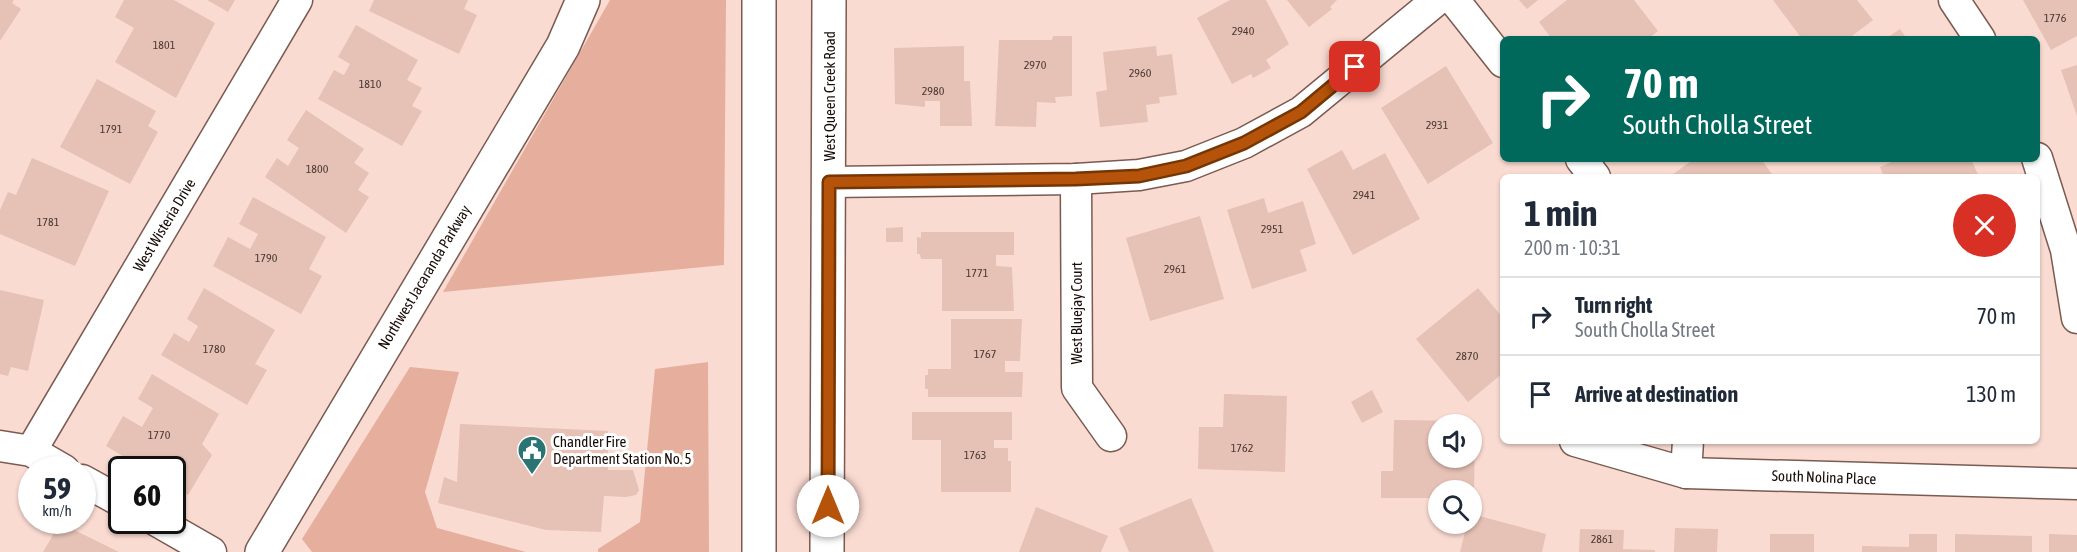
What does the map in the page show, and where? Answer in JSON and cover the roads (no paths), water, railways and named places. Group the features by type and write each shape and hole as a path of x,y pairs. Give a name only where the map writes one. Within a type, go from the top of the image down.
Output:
{"main road":[{"name":"Northwest Jacaranda Parkway","path":"262,552 562,46 583,0"},
{"path":"759,0 759,552"},
{"name":"West Queen Creek Road","path":"827,552 829,0"}],"street":[{"name":"West Wisteria Drive","path":"31,451 297,0"},
{"path":"829,182 1076,179 1139,176 1186,166 1244,143 1301,112 1437,0"},
{"path":"1454,0 1500,58"},
{"path":"1954,0 1978,36"},
{"path":"1583,162 1593,174"},
{"path":"2038,162 2066,250 2077,318"},
{"name":"West Bluejay Court","path":"1076,179 1077,388 1111,436"},
{"name":"South Nolina Place","path":"1585,444 1686,473 2077,484"},
{"path":"1686,473 1688,444"},
{"path":"0,446 31,451 40,456"},
{"path":"180,534 212,552"}],"place":[{"name":"Chandler Fire Department Station No. 5","path":"532,476"}]}
